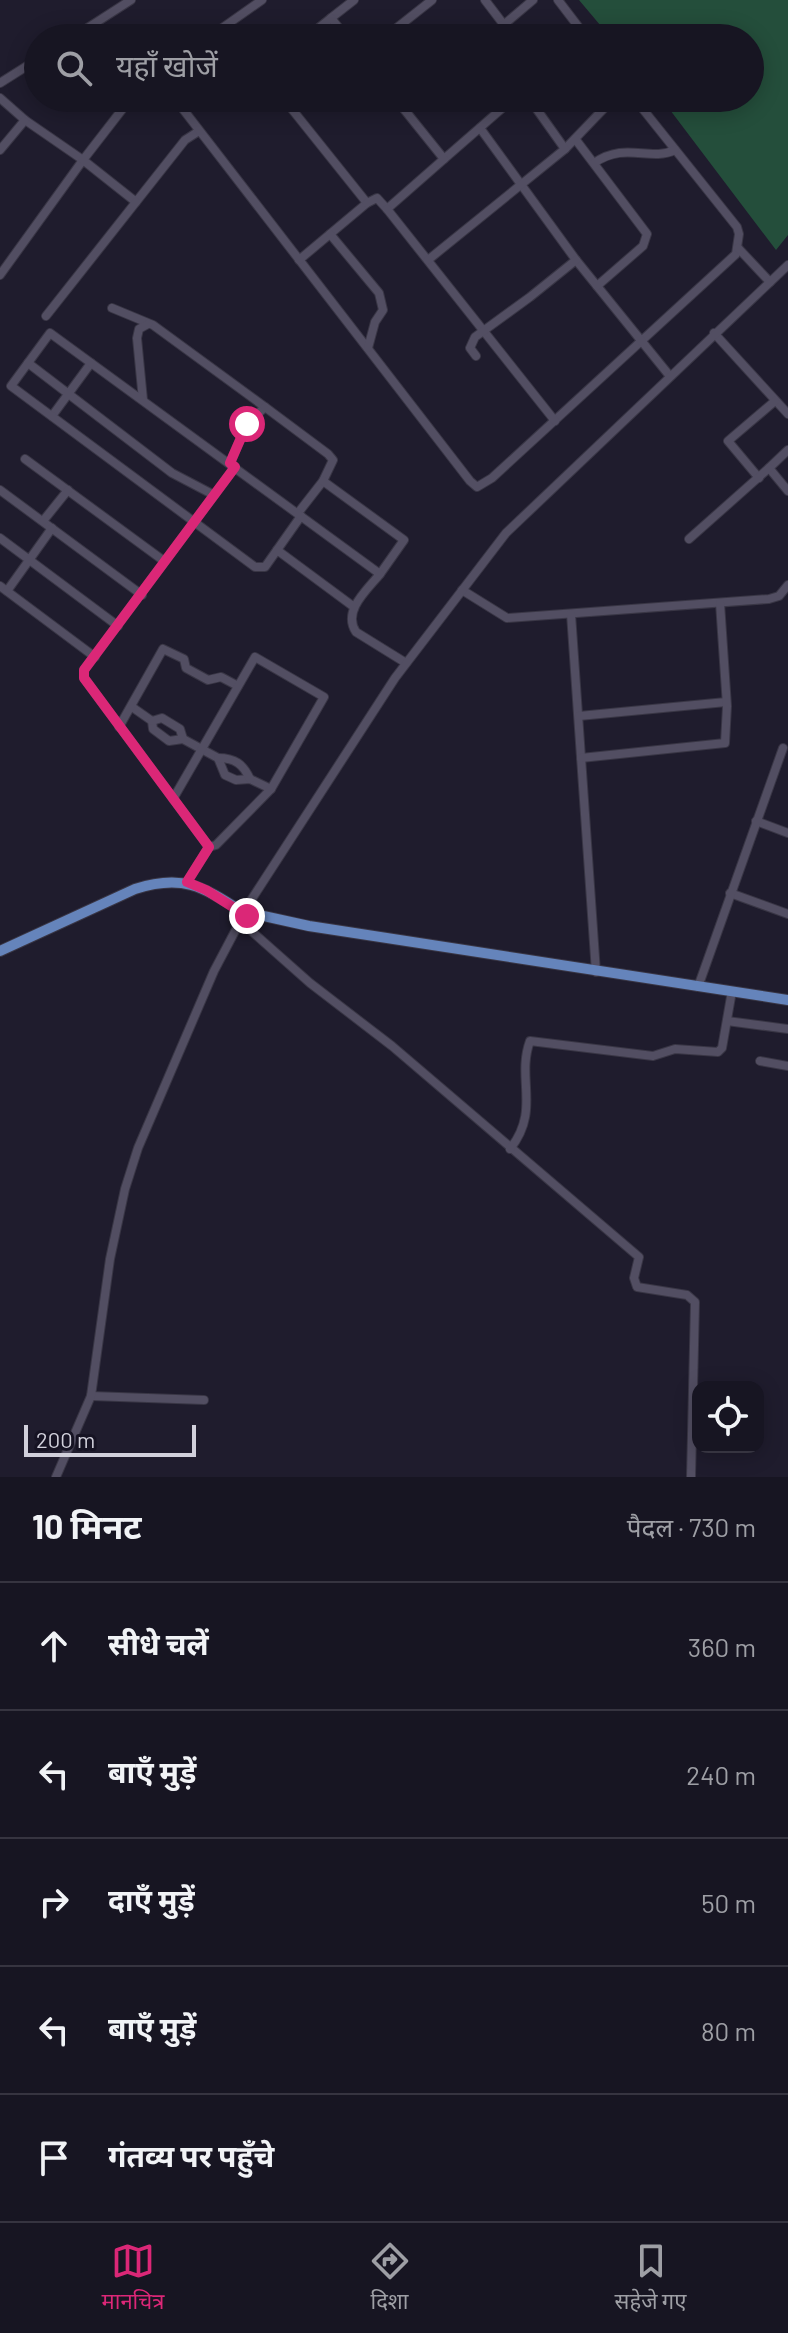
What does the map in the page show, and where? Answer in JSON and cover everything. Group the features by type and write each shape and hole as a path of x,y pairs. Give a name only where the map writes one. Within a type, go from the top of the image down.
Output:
{"main road":[{"path":"0,951 135,889 155,883 187,882 244,914 596,972 788,999"}],"street":[{"path":"94,24 131,0"},
{"path":"224,24 248,4 262,0"},
{"path":"324,24 354,0"},
{"path":"402,24 432,0"},
{"path":"485,0 503,24"},
{"path":"505,24 533,0"},
{"path":"558,0 576,24"},
{"path":"331,18 336,24"},
{"path":"0,83 24,68"},
{"path":"0,98 136,202"},
{"path":"0,275 120,112"},
{"path":"185,112 477,487 492,478 555,421 733,258 738,248 737,227 645,112"},
{"path":"294,112 367,203"},
{"path":"406,112 444,159"},
{"path":"387,209 498,112"},
{"path":"542,112 565,149"},
{"path":"428,260 576,140 601,112"},
{"path":"0,150 25,120"},
{"path":"480,128 576,260 669,375"},
{"path":"46,316 185,140 199,131"},
{"path":"576,140 647,234 643,246 597,286"},
{"path":"594,163 621,151 668,153 675,150"},
{"path":"299,260 377,198 555,421"},
{"path":"330,234 379,293 382,301 383,310 375,322 368,348"},
{"path":"738,248 770,282"},
{"path":"476,356 471,353 470,346 483,331 576,260"},
{"path":"56,1477 91,1396 110,1259 125,1189 138,1148 214,971 244,914 406,663 506,533 788,265"},
{"path":"112,308 153,325 331,457 333,464 323,481 299,515 265,567 255,567 11,386 50,333 143,400 299,515 380,574"},
{"path":"143,400 137,338 142,325 153,325"},
{"path":"714,333 788,414"},
{"path":"28,363 172,473 214,495"},
{"path":"52,416 91,363"},
{"path":"759,478 728,441 775,401"},
{"path":"209,847 84,678 84,670 214,495 232,465 247,424 265,407"},
{"path":"689,539 788,450"},
{"path":"25,459 164,561"},
{"path":"769,468 788,491"},
{"path":"323,481 404,540 354,607 351,620 356,632 406,663"},
{"path":"0,490 142,595"},
{"path":"43,521 68,490"},
{"path":"52,528 30,561 4,588 95,657"},
{"path":"0,538 118,626"},
{"path":"277,550 354,607"},
{"path":"462,590 507,618 720,603 779,596 788,585"},
{"path":"581,758 725,743 726,702 720,603"},
{"path":"571,614 596,972"},
{"path":"119,727 163,649 184,659 186,668 208,680 221,677 238,686"},
{"path":"173,799 255,657 324,697 271,789 216,845 209,847 187,882"},
{"path":"579,716 726,702"},
{"path":"132,707 152,721 153,729 169,741 183,739 218,758 230,758 244,766 250,779"},
{"path":"152,721 162,718 180,729 183,739"},
{"path":"698,987 783,748"},
{"path":"218,758 225,775 236,780 250,779 271,789"},
{"path":"756,821 788,833"},
{"path":"730,893 788,914"},
{"path":"244,914 310,983 392,1046 639,1257 634,1278 637,1287 687,1295 695,1302 691,1477"},
{"path":"510,1149 526,1121 530,1041 653,1056 675,1049 715,1052 722,1048 732,991"},
{"path":"727,1021 788,1029"},
{"path":"760,1061 788,1066"},
{"path":"91,1396 204,1400"}],"green space":[{"path":"579,0 788,0 788,235 776,250 672,112 764,112 764,24 599,24"}],"route":[{"path":"247,424 242,442 230,463 235,467 84,670 89,687 209,847 187,882 206,890 247,916"}]}
